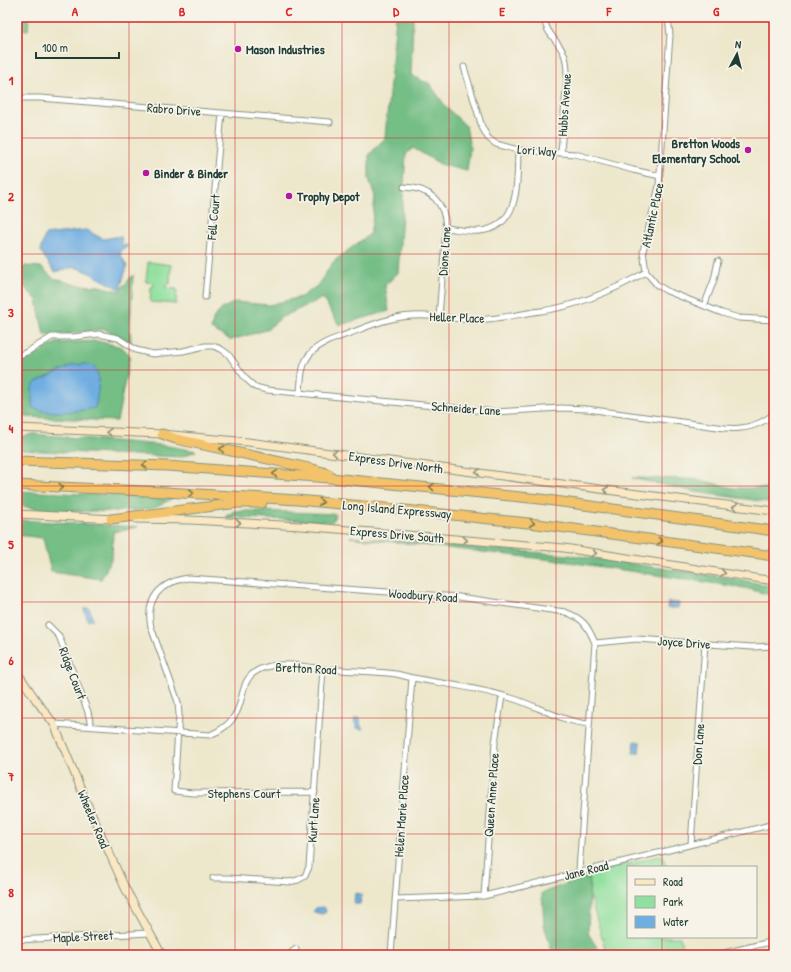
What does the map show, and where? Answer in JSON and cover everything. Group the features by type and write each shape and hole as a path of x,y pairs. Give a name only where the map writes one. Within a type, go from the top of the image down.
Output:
{"highway":[{"path":"162,434 176,439 313,469 342,479"},
{"name":"Long Island Expressway","path":"20,461 167,466 342,479 540,499 774,531"},
{"name":"Long Island Expressway","path":"20,485 158,491 297,500 432,512 537,524 774,556"},
{"path":"111,519 238,503 273,504 297,500"}],"main road":[{"name":"Express Drive North","path":"17,428 162,434 248,442 774,511"},
{"name":"Express Drive South","path":"17,514 111,519 190,520 301,526 564,548 774,581"},
{"name":"Wheeler Road","path":"17,672 54,724 86,801 125,888 162,955"},
{"name":"Wheeler Road","path":"17,676 25,684"}],"street":[{"name":"Hubbs Avenue","path":"544,17 547,29 564,54 567,64 561,152"},
{"name":"Atlantic Place","path":"646,272 643,251 660,176 670,35 668,17"},
{"name":"Lori Way","path":"464,67 482,127 488,138 496,144 518,150 561,152 587,156 633,170 660,176"},
{"name":"Rabro Drive","path":"17,98 330,122"},
{"name":"Fell Court","path":"205,297 222,113"},
{"path":"446,228 481,231 493,228 503,221 511,211 515,198 518,150"},
{"name":"Dione Lane","path":"404,187 422,190 436,199 446,217 439,316"},
{"path":"704,306 714,280 718,261"},
{"path":"646,272 657,285 667,291 704,306 739,318 774,320"},
{"name":"Heller Place","path":"300,393 302,373 305,362 310,353 319,346 332,340 383,320 413,316 439,316 472,320 543,311 571,305 597,296 624,285 646,272"},
{"name":"Schneider Lane","path":"17,356 52,338 99,334 118,338 136,350 153,354 213,346 228,354 246,379 255,387 267,390 496,412 561,408 587,409 741,429 770,418 774,413"},
{"path":"770,418 774,423"},
{"name":"Woodbury Road","path":"174,791 179,715 178,702 149,618 150,605 155,595 165,585 176,580 188,578 459,598 565,612 575,615 583,622 590,630 595,643"},
{"name":"Ridge Court","path":"48,625 59,636 88,712 91,726"},
{"name":"Joyce Drive","path":"595,643 637,639 752,647 774,646"},
{"path":"579,871 588,724 595,643"},
{"name":"Don Lane","path":"691,844 705,644"},
{"name":"Bretton Road","path":"54,724 210,735 220,731 229,724 236,714 241,693 252,674 262,668 273,665 364,671 397,675 492,692 525,703 566,720 588,724"},
{"name":"Kurt Lane","path":"213,878 289,882 298,880 304,876 309,867 323,669"},
{"name":"Helen Marie Place","path":"391,955 412,678"},
{"name":"Queen Anne Place","path":"484,896 495,743 502,696"},
{"name":"Stephens Court","path":"174,791 193,793 315,792"},
{"name":"Jane Road","path":"395,899 484,896 579,871 774,824"},
{"name":"Maple Street","path":"17,940 149,933"},
{"path":"716,955 774,941"},
{"path":"288,955 296,949"}],"green space":[{"path":"17,17 29,17 28,30 17,29"},
{"path":"396,17 413,18 411,75 429,83 446,107 466,126 470,147 467,171 442,165 413,148 406,154 398,273 385,285 389,311 339,325 323,298 282,317 266,330 231,340 211,329 214,317 223,308 236,302 269,305 301,297 317,286 334,261 370,234 375,196 369,179 369,155 385,138"},
{"path":"148,262 171,265 170,284 166,284 166,288 177,289 176,304 150,302 151,287 153,287 154,283 146,282"},
{"path":"25,266 41,267 53,278 76,285 99,286 119,291 133,275 130,328 131,342 104,329 67,334 44,335 37,300 24,287 19,274"},
{"path":"97,341 122,347 130,355 117,421 27,417 17,415 17,365 56,343"},
{"path":"33,434 161,445 196,451 181,457 17,450 17,438"},
{"path":"632,478 696,479 733,488 774,488 774,503 696,492"},
{"path":"17,491 173,498 154,508 144,510 62,511 26,507 17,504"},
{"path":"234,511 336,514 332,522 225,517"},
{"path":"18,520 138,527 113,532 112,558 101,579 51,572 43,538 17,535"},
{"path":"350,537 578,556 743,580 774,587 774,596 745,588 562,561"},
{"path":"663,855 666,866 627,866 627,938 680,938 684,955 607,955 584,875"},
{"path":"581,878 590,879 588,933 598,949 599,955 553,955 544,924 542,893"}],"water":[{"path":"86,230 103,239 121,236 122,245 127,245 127,247 122,250 120,254 127,266 120,289 86,271 74,267 55,272 40,251 45,235"},
{"path":"84,364 94,367 98,375 95,408 54,412 38,410 32,407 32,389 35,383 73,365"},
{"path":"668,602 679,603 678,608 667,608"},
{"path":"89,608 93,619 88,621 84,609"},
{"path":"355,718 360,718 360,724 363,729 356,728 354,721"},
{"path":"635,741 640,742 639,753 633,753"},
{"path":"355,893 361,894 360,904 354,904"},
{"path":"316,908 325,908 326,912 322,914 314,912"}],"place":[{"name":"Mason Industries","path":"238,49"},
{"name":"Bretton Woods Elementary School","path":"748,150"},
{"name":"Binder & Binder","path":"146,173"},
{"name":"Trophy Depot","path":"289,196"}]}
